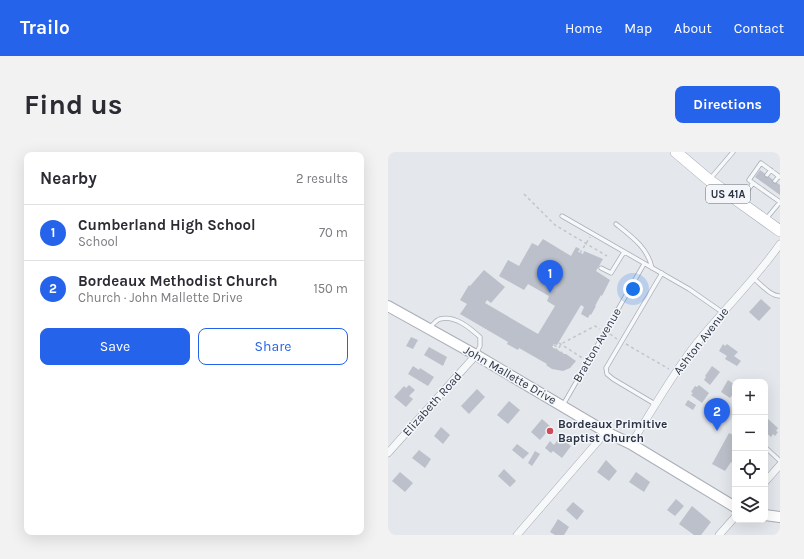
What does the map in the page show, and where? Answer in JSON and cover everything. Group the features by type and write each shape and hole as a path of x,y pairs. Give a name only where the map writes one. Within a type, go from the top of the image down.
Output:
{"main road":[{"name":"US 41A","path":"676,152 709,180 780,231"}],"street":[{"name":"Ashton Avenue","path":"631,444 681,364 722,312 771,258 780,244"},
{"name":"John Mallette Drive","path":"388,306 476,354 606,432 631,444 732,505"},
{"name":"Elizabeth Road","path":"388,453 476,354"},
{"path":"517,535 606,432"},
{"path":"768,479 780,465"},
{"path":"768,515 780,517"},
{"path":"719,535 732,520"}],"lane":[{"path":"709,180 733,152"},
{"path":"765,221 780,202 749,180 761,163 780,176 775,181"},
{"path":"767,175 771,170"},
{"path":"759,187 762,182"},
{"path":"739,202 753,183"},
{"path":"767,192 771,188"},
{"path":"775,198 778,194"},
{"path":"562,216 644,264 689,288 722,312"},
{"path":"616,224 638,242 645,250 651,261 652,268"},
{"path":"601,268 610,273 624,252"},
{"name":"Bratton Avenue","path":"562,406 644,264"},
{"path":"655,404 612,379 607,374 606,368 662,273"},
{"path":"754,278 776,296 780,296"},
{"path":"429,328 439,320 451,318 472,330 480,337 480,346 476,354"},
{"path":"768,450 780,461"}],"path":[{"path":"524,194 555,225 607,256"},
{"path":"580,253 592,233"},
{"path":"559,343 588,362"}],"building":[{"path":"760,170 780,185 780,195 755,177"},
{"path":"543,239 571,256 576,247 580,249 578,252 583,254 584,251 603,259 596,271 610,280 591,315 590,314 588,318 581,314 584,307 581,305 557,345 554,344 552,347 576,361 570,368 563,371 552,369 546,365 547,364 519,348 518,350 507,344 508,342 460,314 467,304 460,300 469,285 470,286 484,270 505,287 491,303 487,300 485,303 538,334 555,306 547,301 549,296 528,284 524,290 499,276 508,260 519,266 532,243 538,246"},
{"path":"761,299 771,308 759,321 749,312"},
{"path":"411,337 418,340 413,349 406,346"},
{"path":"723,344 725,346 727,344 738,352 734,356 741,361 737,366 725,359 727,356 719,351"},
{"path":"429,347 447,357 443,366 424,355"},
{"path":"413,366 419,370 420,368 434,377 428,386 408,374"},
{"path":"712,366 720,372 710,385 704,380"},
{"path":"728,380 732,383 732,395 730,398 721,392"},
{"path":"409,385 415,390 409,396 413,399 406,407 394,397 404,386 406,388"},
{"path":"699,385 709,393 702,403 691,395 693,393 691,392 695,386 697,387"},
{"path":"477,389 485,397 469,414 461,406"},
{"path":"688,400 696,405 693,410 685,405"},
{"path":"509,401 520,410 508,424 497,415"},
{"path":"542,419 551,427 540,440 531,432"},
{"path":"768,419 778,428 776,431 778,432 775,436 773,434 771,437 768,434"},
{"path":"441,427 450,435 443,444 434,436"},
{"path":"729,433 732,434 732,463 731,462 725,471 712,464"},
{"path":"560,437 571,446 562,458 553,451 551,453 545,448 550,441 554,445"},
{"path":"517,444 529,453 523,459 512,450"},
{"path":"419,450 431,459 425,468 412,458"},
{"path":"535,451 540,454 532,466 528,463"},
{"path":"606,460 617,471 609,481 597,472"},
{"path":"504,469 516,481 510,487 498,476"},
{"path":"400,472 413,483 405,492 392,481"},
{"path":"636,472 650,482 644,492 629,482"},
{"path":"676,499 684,506 675,516 667,510"},
{"path":"573,502 584,511 577,520 566,510"},
{"path":"692,506 711,522 701,535 694,535 679,524"},
{"path":"558,519 569,527 564,535 555,535 550,532"}],"place":[{"name":"Cumberland High School","path":"550,293"},
{"name":"Bordeaux Primitive Baptist Church","path":"550,431"},
{"name":"Bordeaux Methodist Church","path":"717,431"}]}
